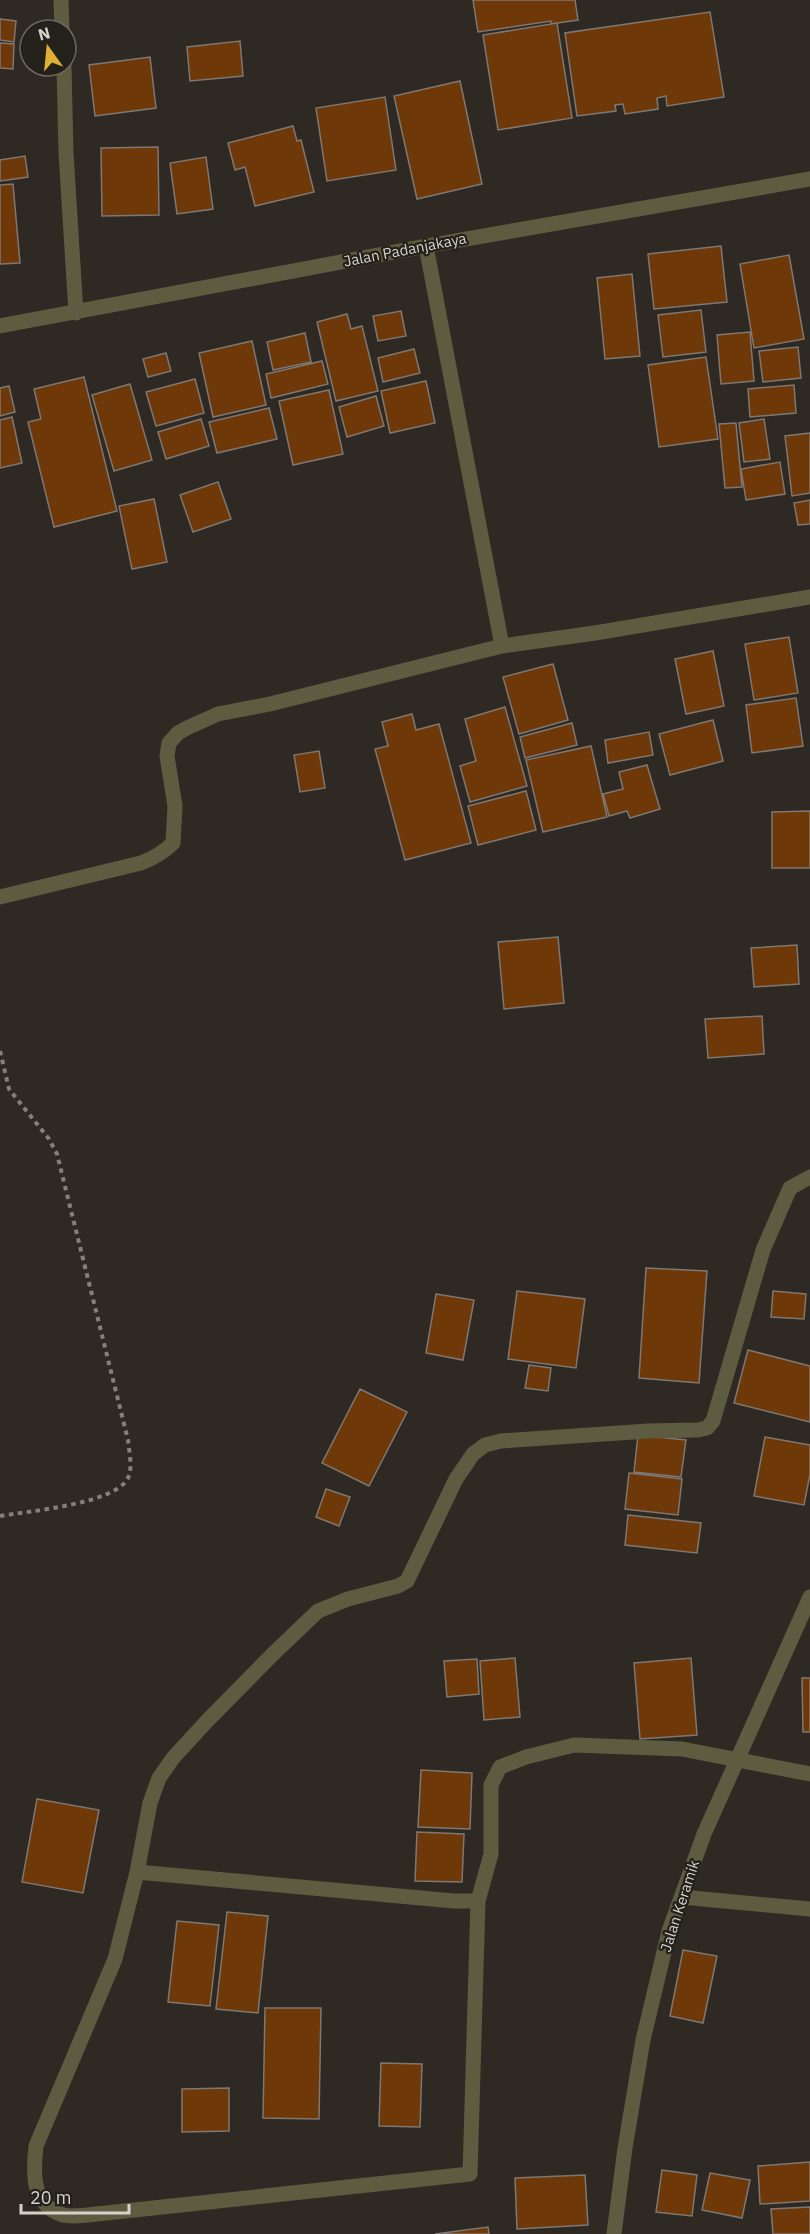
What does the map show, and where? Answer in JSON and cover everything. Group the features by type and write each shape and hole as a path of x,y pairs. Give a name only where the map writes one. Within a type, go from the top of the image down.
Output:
{"street":[{"path":"61,0 62,18"},
{"path":"64,78 66,153 76,313"},
{"name":"Jalan Padanjakaya","path":"0,326 426,246 810,179"},
{"path":"426,246 502,646"},
{"path":"0,897 141,863 166,850 173,843 175,806 167,750 169,743 178,733 218,714 270,704 502,646 810,597"},
{"path":"810,1177 790,1188 763,1250 713,1421 707,1428 680,1432 648,1431 501,1441 485,1445 473,1454 456,1479 407,1581 398,1586 348,1599 318,1611 256,1671 173,1758 159,1778 150,1803 137,1872 115,1959 36,2146 33,2172 35,2186 42,2199 52,2210 65,2215 106,2213 470,2174 478,1901 490,1854 491,1785 500,1767 526,1757 574,1745 682,1749 810,1774"},
{"name":"Jalan Keramik","path":"614,2234 625,2148 643,2040 669,1931 705,1834 810,1597"},
{"path":"137,1872 454,1901 478,1901"},
{"path":"682,1897 810,1909"}],"path":[{"path":"0,1051 9,1089 49,1139 57,1154 128,1440 130,1472 123,1485 95,1500 0,1516"}],"building":[{"path":"473,0 575,0 578,20 551,24 551,21 478,32"},
{"path":"710,12 724,97 667,106 666,96 657,98 658,109 625,114 623,104 615,105 616,111 577,116 565,33"},
{"path":"0,19 16,21 14,42 0,40"},
{"path":"557,23 572,118 498,130 483,35"},
{"path":"240,41 243,76 190,81 187,47"},
{"path":"0,43 14,44 13,69 0,68"},
{"path":"150,57 156,108 95,116 89,65"},
{"path":"460,81 482,184 417,199 394,96"},
{"path":"385,97 396,170 327,181 316,108"},
{"path":"293,126 297,141 301,140 314,192 255,206 245,167 235,170 228,143"},
{"path":"158,147 159,215 102,216 101,148"},
{"path":"25,156 28,177 0,181 0,160"},
{"path":"206,157 213,209 177,214 170,163"},
{"path":"13,184 20,263 0,264 0,185"},
{"path":"721,246 727,302 654,309 648,254"},
{"path":"789,255 804,339 754,348 740,264"},
{"path":"632,274 640,356 605,359 597,278"},
{"path":"701,310 706,352 663,357 658,315"},
{"path":"401,311 406,336 378,341 373,316"},
{"path":"347,314 351,329 362,326 378,391 336,401 317,322"},
{"path":"750,332 754,381 721,384 717,335"},
{"path":"305,333 311,362 273,370 267,342"},
{"path":"252,341 266,405 213,417 199,353"},
{"path":"798,347 801,378 763,382 759,351"},
{"path":"414,349 420,373 383,382 378,358"},
{"path":"166,353 171,371 148,377 143,359"},
{"path":"706,357 718,439 659,447 648,365"},
{"path":"322,361 328,384 271,398 266,374"},
{"path":"84,377 117,511 54,527 28,422 41,419 34,389"},
{"path":"195,379 204,413 156,426 146,392"},
{"path":"426,381 435,423 390,433 381,391"},
{"path":"130,384 152,460 114,471 92,395"},
{"path":"794,385 796,413 750,417 748,389"},
{"path":"9,386 15,412 0,416 0,388"},
{"path":"329,390 343,454 293,465 279,401"},
{"path":"376,396 384,426 347,437 339,407"},
{"path":"269,408 277,439 217,453 209,422"},
{"path":"12,417 22,463 0,468 0,420"},
{"path":"201,419 209,446 166,459 158,432"},
{"path":"764,419 770,459 744,462 739,423"},
{"path":"736,423 742,487 725,488 719,424"},
{"path":"810,433 810,493 792,496 785,436"},
{"path":"780,462 785,494 746,500 741,469"},
{"path":"218,482 231,519 193,532 180,495"},
{"path":"154,499 167,562 132,569 119,506"},
{"path":"810,500 810,524 798,525 794,503"},
{"path":"789,637 798,693 754,700 745,644"},
{"path":"713,651 724,706 686,714 675,659"},
{"path":"553,664 568,720 519,734 503,677"},
{"path":"796,698 803,746 752,753 746,705"},
{"path":"505,707 527,786 470,802 460,766 476,761 465,719"},
{"path":"412,714 416,730 439,724 471,843 405,860 375,749 388,746 382,722"},
{"path":"713,720 723,761 670,775 659,734"},
{"path":"572,723 577,745 525,758 520,737"},
{"path":"649,732 653,755 608,763 605,740"},
{"path":"591,746 607,817 543,832 526,760"},
{"path":"319,751 325,788 300,792 294,755"},
{"path":"647,765 660,809 630,818 627,811 609,816 603,794 623,789 619,772"},
{"path":"526,791 536,830 478,845 468,806"},
{"path":"810,811 810,868 772,868 772,812"},
{"path":"558,937 564,1003 504,1009 498,942"},
{"path":"797,945 799,984 754,987 751,948"},
{"path":"762,1016 764,1054 708,1058 705,1019"},
{"path":"646,1268 707,1271 699,1383 639,1378"},
{"path":"517,1291 585,1299 576,1368 508,1359"},
{"path":"773,1291 806,1294 804,1319 771,1317"},
{"path":"436,1294 474,1300 463,1360 426,1353"},
{"path":"748,1350 810,1366 810,1422 734,1403"},
{"path":"529,1365 551,1368 548,1391 525,1388"},
{"path":"360,1389 407,1412 369,1486 322,1463"},
{"path":"638,1435 686,1440 681,1477 634,1472"},
{"path":"765,1437 810,1445 810,1474 804,1505 754,1496"},
{"path":"629,1473 682,1479 678,1515 625,1509"},
{"path":"326,1489 350,1497 339,1526 316,1517"},
{"path":"628,1515 701,1523 697,1553 625,1545"},
{"path":"515,1658 520,1717 484,1720 480,1661"},
{"path":"691,1658 697,1735 640,1739 634,1663"},
{"path":"477,1659 479,1694 447,1697 444,1661"},
{"path":"802,1678 810,1678 810,1732 803,1732"},
{"path":"421,1770 472,1773 470,1829 418,1827"},
{"path":"37,1799 99,1810 83,1893 22,1882"},
{"path":"417,1832 464,1834 462,1882 415,1881"},
{"path":"227,1912 268,1916 258,2013 216,2009"},
{"path":"177,1921 219,1925 210,2006 168,2002"},
{"path":"683,1950 717,1956 703,2023 670,2016"},
{"path":"265,2008 321,2008 319,2119 263,2118"},
{"path":"381,2063 422,2064 420,2127 379,2126"},
{"path":"229,2088 229,2131 182,2132 182,2089"},
{"path":"810,2162 810,2201 760,2204 758,2166"},
{"path":"662,2170 697,2175 692,2216 656,2212"},
{"path":"710,2173 750,2180 742,2218 702,2210"},
{"path":"585,2175 588,2225 517,2229 515,2178"},
{"path":"810,2207 810,2234 773,2234 771,2209"},
{"path":"488,2227 489,2234 435,2234"}]}
